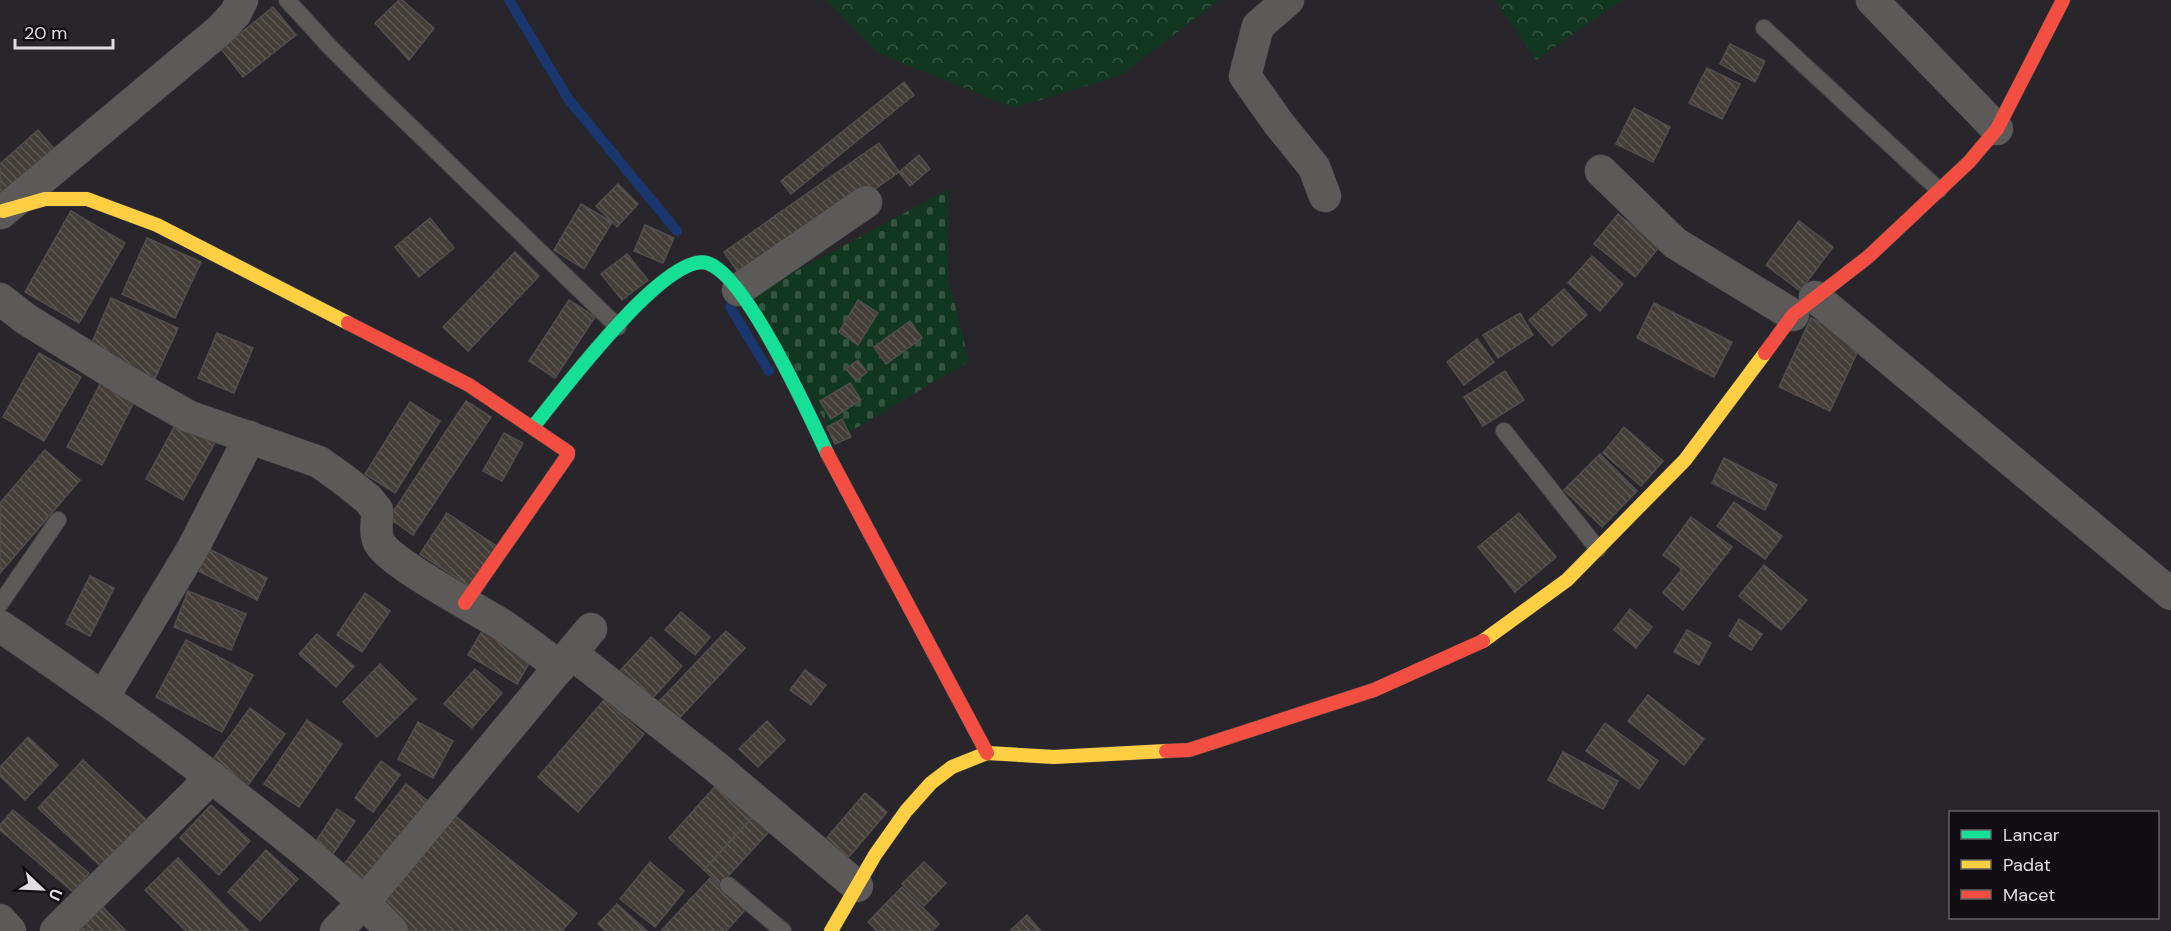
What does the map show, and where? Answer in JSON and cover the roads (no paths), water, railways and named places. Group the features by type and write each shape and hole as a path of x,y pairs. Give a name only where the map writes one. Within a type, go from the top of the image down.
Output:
{"street":[{"path":"1,212 219,31 235,14 242,0"},
{"path":"1288,0 1258,26 1245,76 1278,124 1314,167 1325,196"},
{"path":"1872,0 1997,129"},
{"path":"831,931 875,855 906,811 931,783 952,767 987,753 1054,757 1189,750 1374,690 1477,645 1567,580 1685,460 1804,306 1868,257 1969,162 1997,129 2063,0"},
{"path":"1601,171 1675,243 1804,306 2171,594"},
{"path":"1,212 45,199 87,199 157,225 469,385 560,445 568,452 568,455 465,603"},
{"path":"738,291 866,202"},
{"path":"533,427 594,351 656,285 688,263 713,264 733,283 766,333 792,379 833,464 987,753"},
{"path":"0,299 26,319 188,416 319,462 343,479 378,510 376,532 383,549 504,627 565,660 715,766 857,886"},
{"path":"104,696 178,575 250,436"},
{"path":"0,626 104,696 212,777 312,857 364,902 392,931"},
{"path":"336,931 364,902 591,629"},
{"path":"56,931 212,777"},
{"path":"0,920 10,931"}],"lane":[{"path":"287,0 330,47 618,327"},
{"path":"1764,28 1939,190"},
{"path":"1504,431 1598,549"},
{"path":"0,604 58,520"},
{"path":"728,885 783,931"}],"waterway":[{"path":"509,0 569,100 677,231"},
{"path":"730,307 769,371"}]}
